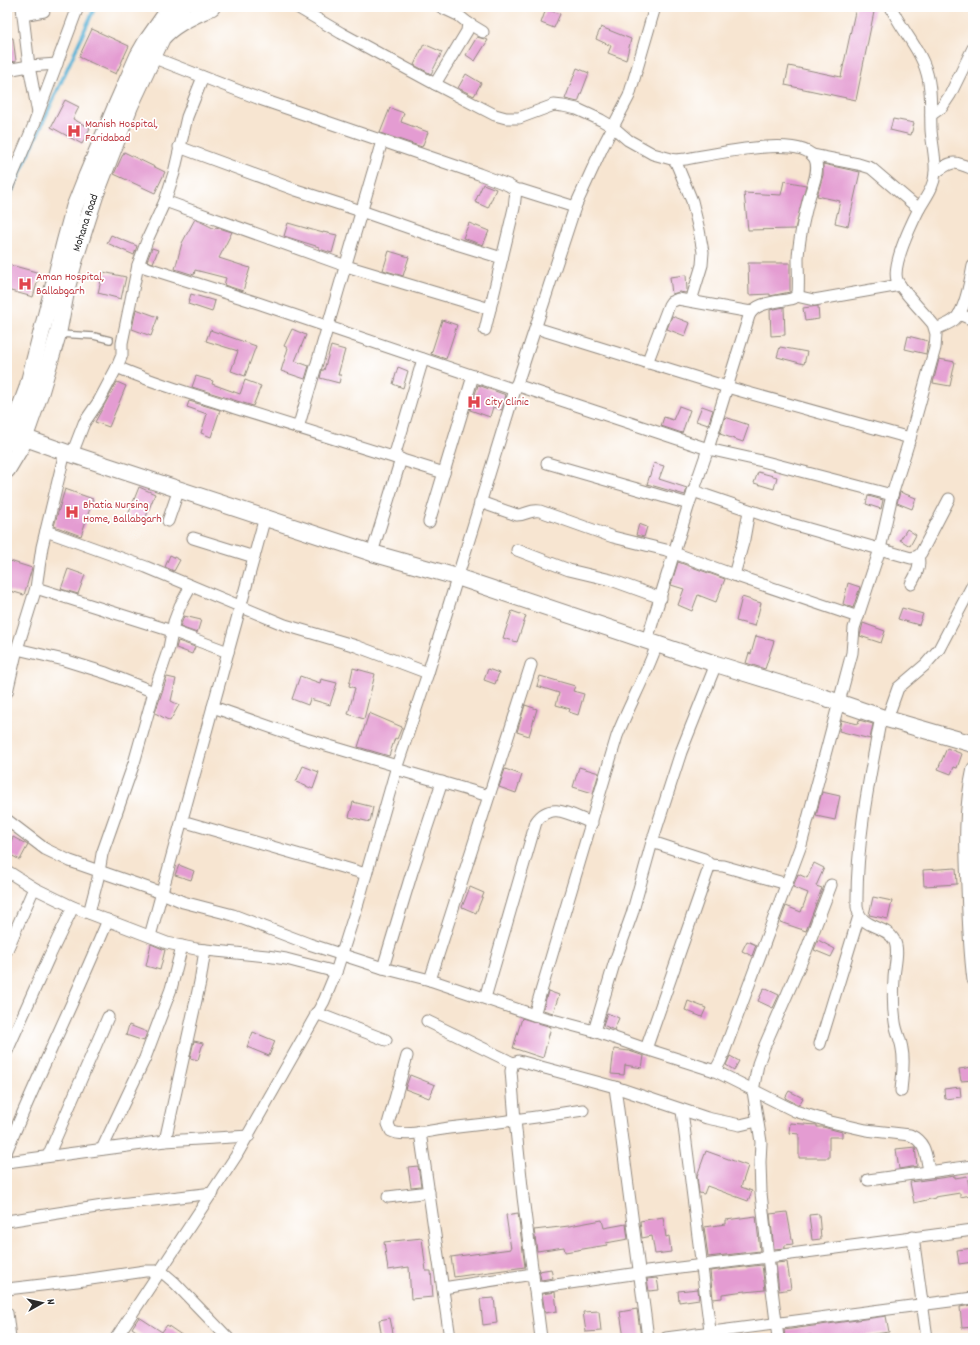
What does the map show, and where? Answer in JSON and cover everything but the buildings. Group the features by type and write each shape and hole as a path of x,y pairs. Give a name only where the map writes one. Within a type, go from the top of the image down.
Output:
{"street":[{"path":"7,188 38,114 78,7"},
{"name":"Mohana Road","path":"7,470 74,208 116,106 146,42 165,15 182,7"},
{"name":"Mohana Road","path":"14,438 41,392 58,334 70,275 95,196 130,106 152,57 162,38 169,30 188,18 212,7"},
{"path":"297,7 340,33 495,115 506,118 520,118 543,108 559,105 577,110 601,120 613,127 639,147 652,154 675,160 768,146 802,148 812,155 815,159 816,167 800,238 798,256 798,290 796,296 791,299 761,306 751,312 678,299 671,302 647,363"},
{"path":"441,7 483,32"},
{"path":"116,1338 213,1193 249,1136 324,1001 336,972 396,768 428,673 480,502 575,207 613,127 623,110 633,86 655,7"},
{"path":"714,1071 721,1060 787,884 804,834 840,702 852,653 853,635 880,549 892,495 910,438 936,339 936,329 933,324 897,280 896,269 909,230 931,188 935,173 930,83 924,63 891,7"},
{"path":"38,114 29,66 23,11 44,12"},
{"path":"435,84 467,31 468,23"},
{"path":"931,115 942,107 946,101 973,48"},
{"path":"152,57 307,115 486,176 516,190 521,190 575,207"},
{"path":"7,70 29,66 57,64"},
{"path":"7,692 17,649 36,588 46,531 68,453 84,423 99,401 122,355 122,343 138,265 148,238 165,201 174,173 189,109 203,77"},
{"path":"298,428 382,141"},
{"path":"179,147 296,190 452,243 502,258"},
{"path":"812,155 871,168 919,209"},
{"path":"675,160 694,208 703,252 702,265 691,301"},
{"path":"935,173 946,164 953,162 973,169"},
{"path":"485,330 514,208 516,190"},
{"path":"165,201 346,266 490,309"},
{"path":"138,265 258,302 473,376 516,388 708,450 762,460 892,495"},
{"path":"936,329 952,321 959,314 964,303 973,266"},
{"path":"796,296 814,300 900,285"},
{"path":"534,1015 617,736 628,708 649,666 652,642 661,598 693,491 708,450 751,312"},
{"path":"959,314 973,320"},
{"path":"536,328 728,387 910,438"},
{"path":"372,553 398,458 422,359"},
{"path":"117,367 156,383 444,472"},
{"path":"429,522 473,376"},
{"path":"14,438 68,453 372,553 457,577 716,664 840,702 884,718 973,744"},
{"path":"547,463 689,504"},
{"path":"168,521 179,489"},
{"path":"693,491 781,522 911,558 918,556 924,549 949,499"},
{"path":"480,502 517,515 522,515 533,510 540,511 619,539 658,547 734,575 858,617"},
{"path":"734,575 744,539 749,511"},
{"path":"150,936 265,517"},
{"path":"46,531 146,567 286,624 356,646 428,673"},
{"path":"193,538 254,557"},
{"path":"517,550 569,570 607,578 661,598"},
{"path":"911,584 919,571 918,556"},
{"path":"900,1091 903,1073 902,1049 895,1024 894,1007 894,973 897,948 895,942 888,934 868,924 859,916 857,912 857,867 861,827 884,718 898,688 925,665 939,649 973,584"},
{"path":"89,913 105,844 116,818 134,763 154,692 169,648 176,615 191,586"},
{"path":"36,588 172,631 228,652"},
{"path":"17,649 64,660 106,673 154,692"},
{"path":"594,1031 614,964 632,914 652,842 682,752 716,664"},
{"path":"430,980 531,666"},
{"path":"213,707 396,768 489,796"},
{"path":"973,768 967,795 965,829 973,980"},
{"path":"383,968 412,872 442,782"},
{"path":"485,998 536,822 540,816 552,810 559,811 592,824"},
{"path":"7,820 45,849 70,861 162,893 183,902 233,915 309,944 383,968 430,980 534,1015 594,1031 714,1071 795,1111 831,1122 866,1130 899,1133 917,1138 923,1145 929,1171"},
{"path":"182,821 366,874"},
{"path":"652,842 704,859 710,865 723,866 787,884"},
{"path":"646,1049 710,865"},
{"path":"8,875 73,907 167,943 205,950 286,959 336,972"},
{"path":"778,1338 760,1176 761,1142 753,1091 758,1064 765,1045 806,951 831,885"},
{"path":"7,950 34,888"},
{"path":"7,1051 73,907"},
{"path":"820,1044 859,916"},
{"path":"7,1150 108,920"},
{"path":"102,1149 145,1058 170,989 182,946"},
{"path":"165,1141 205,950"},
{"path":"316,1013 386,1040"},
{"path":"48,1156 108,1018"},
{"path":"427,1021 513,1063 519,1061 614,1087 650,1098 682,1111 727,1123 740,1125 757,1121"},
{"path":"407,1056 388,1124 389,1128 395,1134 515,1120 583,1110"},
{"path":"513,1063 511,1071 522,1197 541,1338"},
{"path":"614,1087 648,1338"},
{"path":"682,1111 710,1335"},
{"path":"420,1132 450,1338"},
{"path":"7,1162 165,1141 249,1136"},
{"path":"868,1180 973,1166"},
{"path":"388,1197 429,1192"},
{"path":"7,1221 103,1206 213,1193"},
{"path":"535,1288 639,1273 973,1230"},
{"path":"913,1237 927,1338"},
{"path":"7,1289 145,1271 161,1271 176,1283 228,1338"},
{"path":"443,1288 533,1274"},
{"path":"666,1338 710,1335 776,1323 973,1298"},
{"path":"7,1312 10,1338"}],"lane":[{"path":"58,334 94,336 110,340"}],"waterway":[{"path":"7,202 95,7"}],"place":[{"name":"Manish Hospital, Faridabad","path":"74,131"},
{"name":"Aman Hospital, Ballabgarh","path":"25,284"},
{"name":"City Clinic","path":"474,402"},
{"name":"Bhatia Nursing Home, Ballabgarh","path":"72,512"}]}
